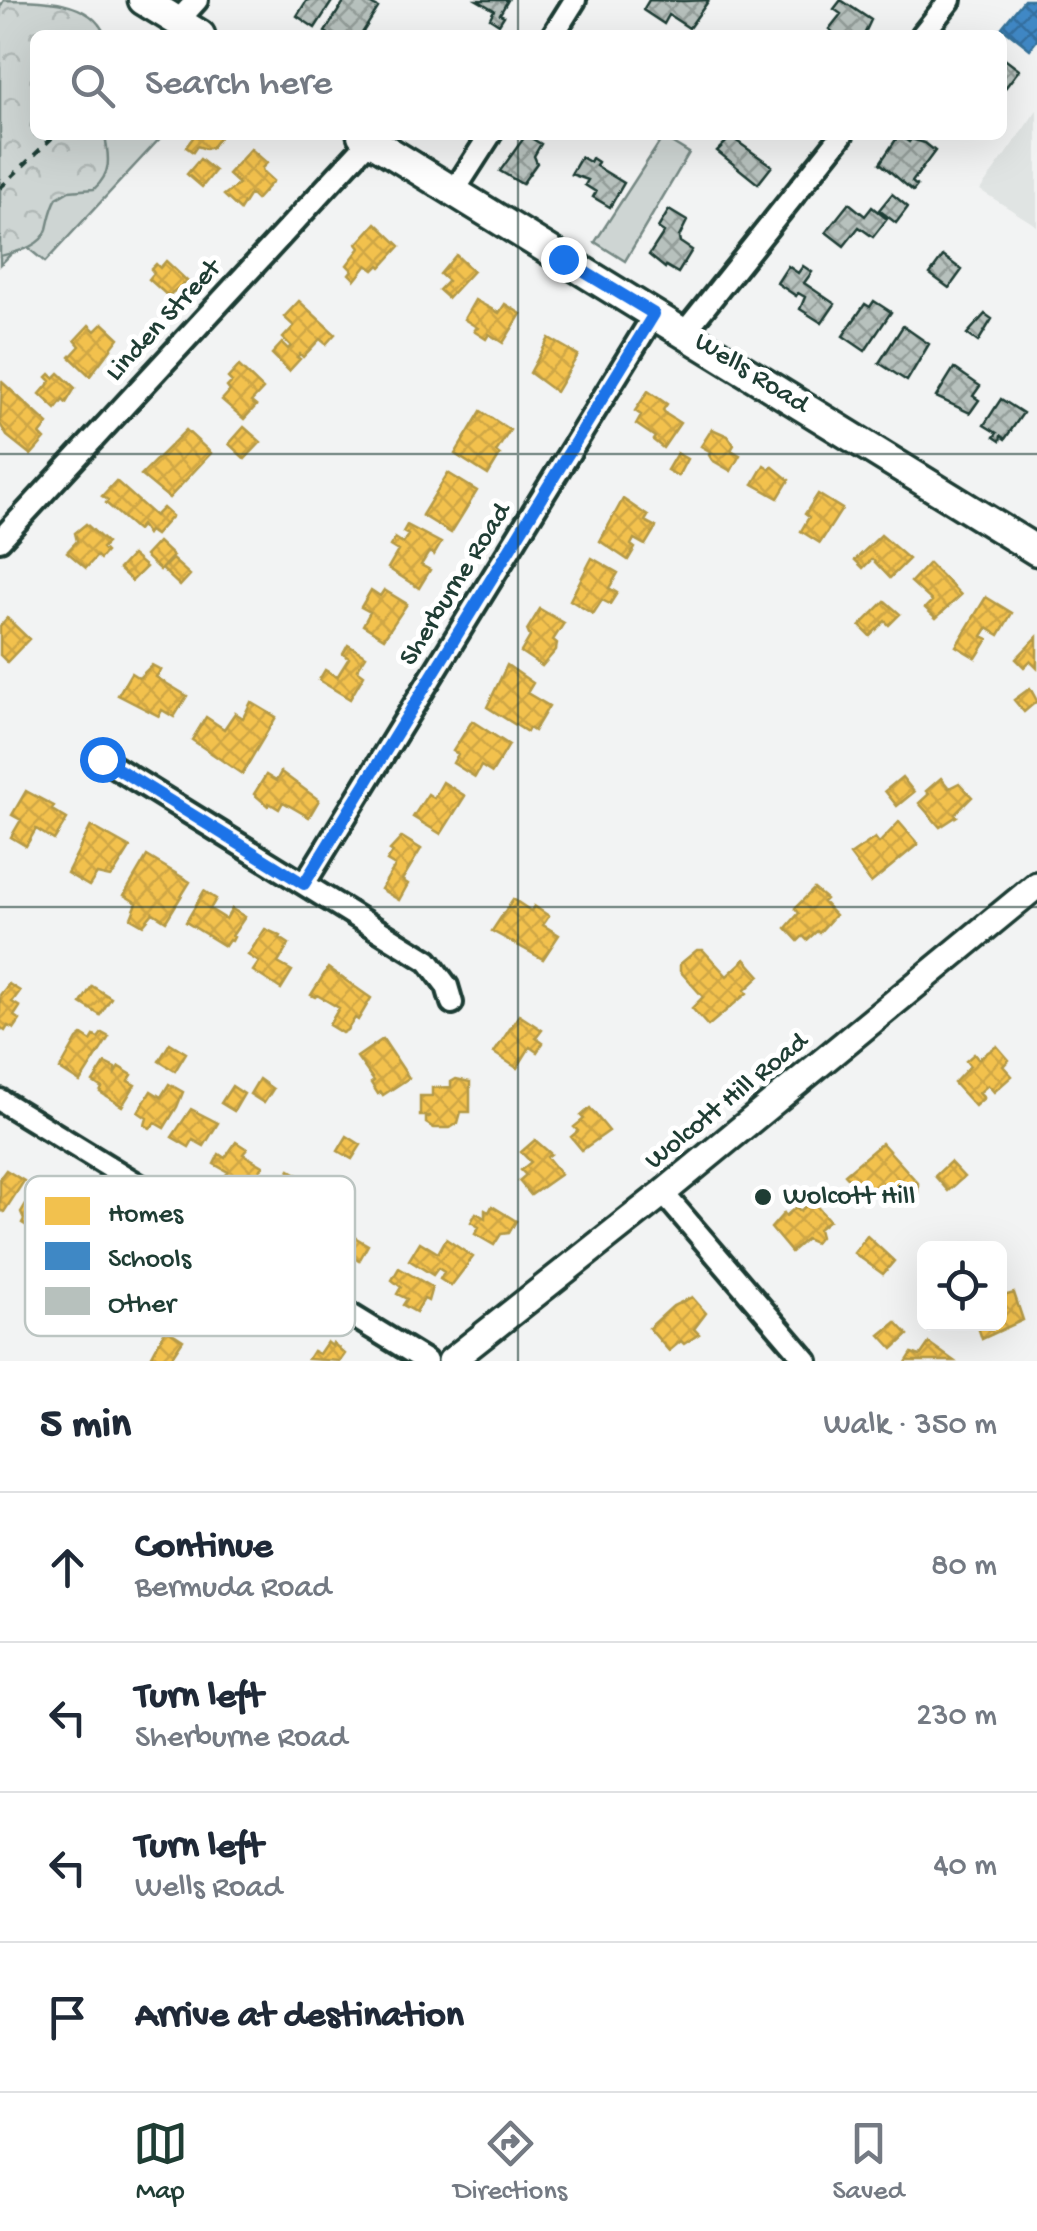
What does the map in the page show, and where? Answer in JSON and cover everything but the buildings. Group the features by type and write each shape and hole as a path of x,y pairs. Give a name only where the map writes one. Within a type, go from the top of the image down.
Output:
{"main road":[{"path":"143,0 189,28"},
{"name":"Wells Road","path":"371,140 1037,551"}],"street":[{"path":"189,28 197,0"},
{"path":"556,30 575,0"},
{"path":"926,30 950,0"},
{"name":"Linden Street","path":"0,540 363,140"},
{"path":"454,192 487,140"},
{"path":"684,333 838,140"},
{"name":"Sherburne Road","path":"304,884 654,314"},
{"path":"102,759 428,961 447,986 452,1003"},
{"name":"Wolcott Hill Road","path":"451,1361 663,1194 1037,885"},
{"path":"0,1100 124,1176"},
{"path":"663,1194 807,1361"},
{"path":"355,1318 426,1361"}],"path":[{"path":"0,188 50,140"}],"shaded area":[{"path":"1037,110 1037,226 980,190"}],"green space":[{"path":"4,0 64,4 98,23 102,30 30,30 30,140 106,140 108,158 104,177 94,189 69,191 57,198 40,240 0,256 0,7"},
{"path":"30,37 30,140 158,140 45,262 22,243 0,265 0,51"},
{"path":"661,140 689,153 625,261 595,242"}],"place":[{"name":"Wolcott Hill","path":"763,1197"}],"route":[{"path":"102,759 304,884 654,314 563,259"}]}
